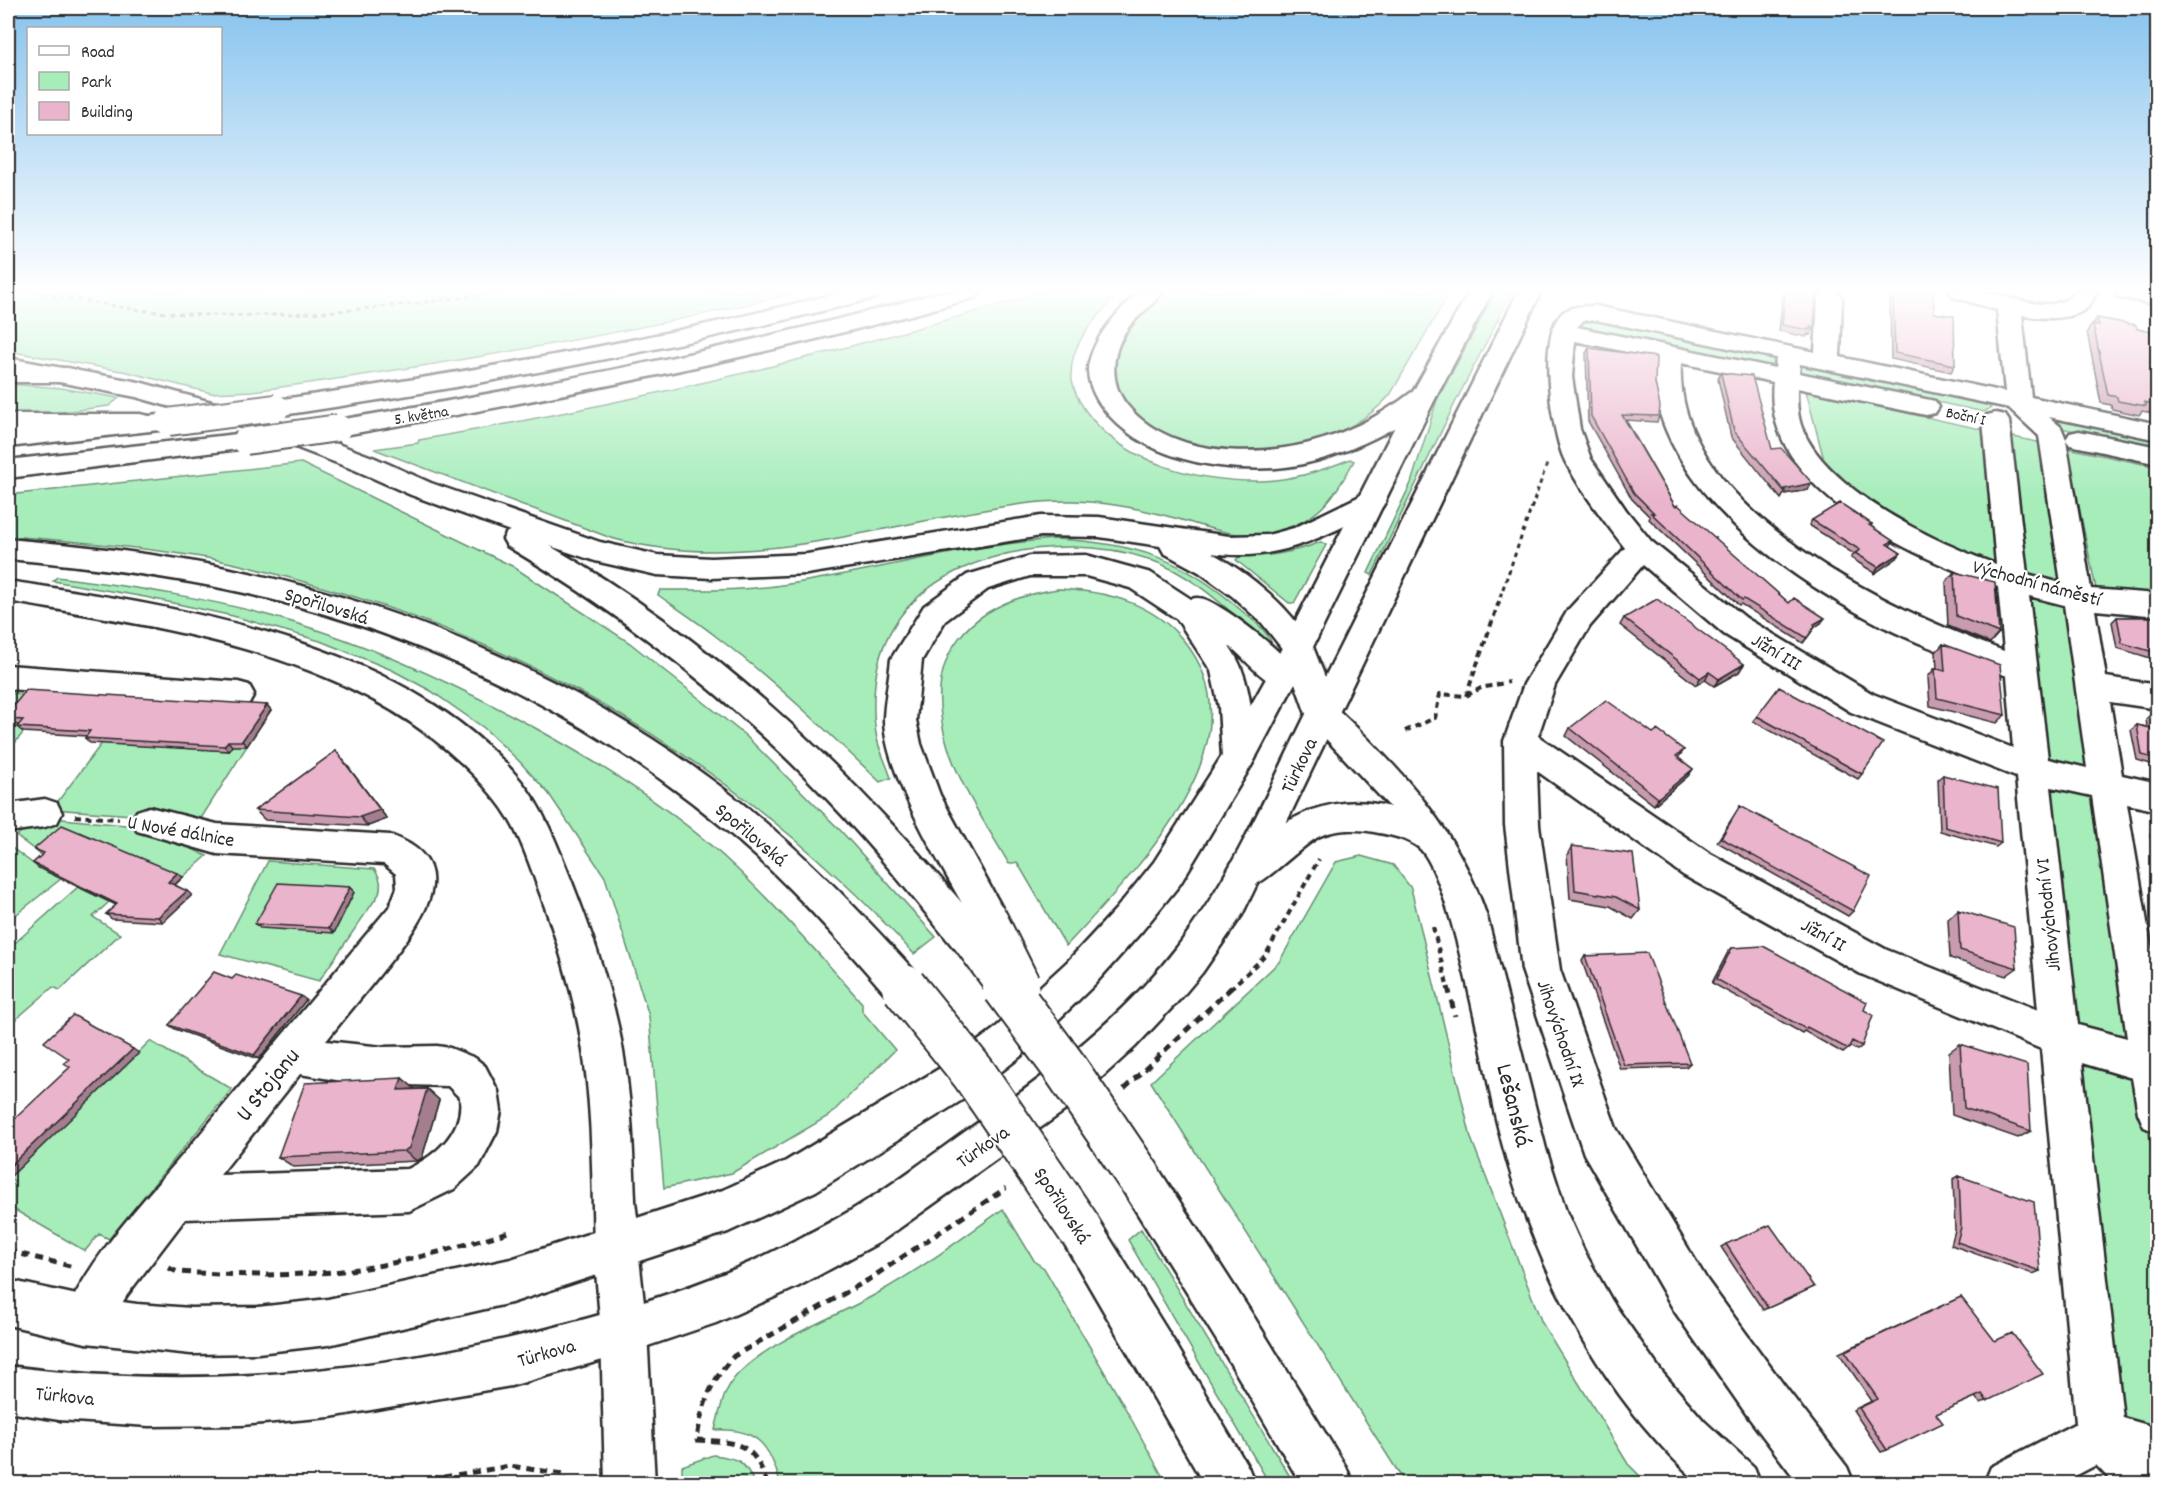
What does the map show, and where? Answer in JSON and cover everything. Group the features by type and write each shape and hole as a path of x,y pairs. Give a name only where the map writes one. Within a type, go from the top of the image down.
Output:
{"main road":[{"name":"5. května","path":"168,422 424,386 561,362"},
{"name":"5. května","path":"8,469 338,428 512,399 694,362"},
{"path":"1101,362 1099,375 1106,397 1125,420 1154,439 1172,447 1212,458 1276,460 1297,456 1357,436 1404,411 1423,397"},
{"path":"8,1303 86,1320 191,1331 258,1330 328,1322 511,1281 704,1220 801,1176 961,1078 1007,1043 1080,974 1129,920 1167,873 1239,757 1283,676 1443,362"},
{"name":"Türkova","path":"8,1389 59,1396 149,1402 242,1401 330,1393 511,1363 624,1331 716,1300 781,1271 865,1227 1053,1095 1121,1034 1190,961 1229,904 1245,873 1496,362"},
{"name":"Jižní III","path":"1561,362 1560,376 1567,429 1578,459 1616,517 1641,548 1735,626 1862,703 2032,769 2157,796"},
{"path":"1670,362 1668,397 1687,448 1731,505 1763,534 1820,576 1888,616 1932,636 2021,669"},
{"name":"Boční I","path":"1747,362 1787,366 1807,362"},
{"name":"Boční I","path":"1772,362 2007,413 2157,432"},
{"name":"Boční I","path":"1843,362 2007,413 2052,433 2157,456"},
{"name":"Jihovýchodní VI","path":"2008,362 2007,413 2013,580 2100,1436"},
{"path":"8,364 73,375 139,390 257,423 421,489 613,556 682,567 807,564 1041,526 1075,525 1229,546 1268,545 1304,535 1371,501"},
{"name":"Východní náměstí","path":"1787,366 1784,402 1787,422 1794,438 1819,473 1840,492 1898,531 1943,554 2013,580 2077,597 2114,603 2157,605"},
{"path":"8,375 73,375"},
{"path":"8,422 168,422"},
{"path":"8,439 168,422"},
{"path":"2052,433 2107,787 2154,1065 2157,1113"},
{"path":"421,489 540,552 589,583 639,618 732,690 838,788 914,872 978,927"},
{"path":"1127,532 1172,545 1205,562 1257,600 1284,627 1298,647 1323,715"},
{"name":"Jihovýchodní IX","path":"1641,548 1579,618 1540,684 1520,741 1522,825 1540,970 1599,1139 1691,1296 1766,1401 1830,1484"},
{"name":"Spořilovská","path":"8,549 156,566 273,589 337,607 400,629 505,673 615,733 676,774 733,817 816,890 903,986 974,1074 1079,1228 1159,1359 1231,1484"},
{"path":"1239,757 1232,689 1222,658 1197,620 1184,607 1155,588 1130,576 1093,566 1053,562 1016,568 995,574 958,594 926,622 914,638 902,673 900,720 915,778 978,927 1065,1068 1139,1177 1238,1332 1329,1484"},
{"name":"Lešanská","path":"1155,588 1201,610 1226,626 1283,676 1382,773 1432,837 1453,874 1468,914 1526,1155 1557,1242 1592,1308 1635,1377 1682,1433 1737,1484"},
{"path":"8,591 164,619 230,634 308,657 360,678 411,705 462,742 486,764 509,791 544,857 574,935 590,990 603,1051 609,1105 616,1248 624,1331 630,1484"},
{"path":"8,677 238,694"},
{"path":"2091,687 2157,697"},
{"name":"Jižní II","path":"1520,741 1696,864 1874,962 2060,1038 2154,1065"},
{"path":"8,818 45,813"},
{"path":"1245,873 1306,827 1326,819 1362,815 1377,816 1432,837"},
{"name":"U Nové dálnice","path":"149,821 217,839 390,850"},
{"name":"U Stojanu","path":"86,1320 111,1279 145,1234 403,917 411,903 415,889 415,876 410,865 402,856 390,850"},
{"path":"174,1198 409,1190 427,1183 444,1172 471,1142 478,1125 481,1109 480,1094 464,1072 436,1065 383,1066 334,1062 292,1053"},
{"path":"2100,1436 2149,1484"},
{"path":"2008,1484 2100,1436 2157,1452"}],"path":[{"path":"1466,696 1565,415"},
{"path":"1405,731 1435,718 1440,694 1466,696 1503,682 1540,684"},
{"name":"U Nové dálnice","path":"45,813 149,821"},
{"path":"1430,916 1455,1019"},
{"path":"145,1234 168,1245 165,1261 169,1268 177,1272 235,1275 342,1271 425,1256 512,1231"},
{"path":"696,1440 734,1442 752,1450 762,1466 767,1484"},
{"path":"402,1484 510,1466 563,1474 564,1484"},
{"path":"8,1479 26,1484"}],"green space":[{"path":"68,362 447,362 253,391 211,393 127,372"},
{"path":"791,362 1072,362 1074,388 1079,400 1101,429 1120,444 1164,466 1213,478 1262,481 1296,477 1350,459 1354,461 1331,498 1313,515 1289,527 1259,534 1245,535 1219,531 1156,513 1121,506 1058,501 1000,507 784,546 697,551 654,547 611,538 374,449 418,443 419,440 577,410"},
{"path":"1116,362 1409,362 1390,395 1362,420 1311,443 1255,453 1230,453 1203,448 1149,427 1129,410 1116,390"},
{"path":"1458,362 1476,362 1372,575 1368,573 1411,483 1437,400"},
{"path":"1745,362 1774,362 1775,364 1765,366"},
{"path":"1802,363 1982,401 1991,408 1984,412 1804,374 1796,368"},
{"path":"8,384 61,388 119,398 109,406 63,412 8,415"},
{"path":"1806,391 1985,430 1995,565 1959,552 1902,523 1859,494 1824,460"},
{"path":"2053,419 2157,438 2157,449 2061,428 2055,424"},
{"path":"2004,435 2047,444 2066,582 2060,585 2025,576"},
{"path":"2067,448 2157,467 2157,593 2096,589"},
{"path":"301,463 512,566 630,643 746,736 841,831 936,937 914,954 853,891 788,833 720,780 648,732 574,689 496,650 415,617 332,590 239,565 207,558 132,548 8,536 8,495"},
{"path":"1056,539 1110,544 1178,566 1220,593 1250,618 1264,631 1272,645 1270,646 1198,585 1148,559 1112,550 1073,547 1032,549 992,558 955,572 922,594 896,622 880,657 875,687 874,719 877,739 891,778 880,782 760,672 711,632 658,595 660,590 725,590 773,586 922,558 1022,542"},
{"path":"1321,542 1326,545 1294,603 1289,603 1236,560 1239,557 1271,555 1301,549"},
{"path":"57,577 205,600 324,632 448,683 564,744 667,810 737,869 862,1003 862,1011 895,1050 830,1115 732,1173 664,1188 649,1016 605,877 549,794 519,761 484,728 431,691 392,670 320,641 233,616 145,597 53,581"},
{"path":"1058,589 1093,592 1127,601 1158,617 1171,628 1184,641 1206,680 1210,722 1201,763 1181,805 1154,845 1124,882 1066,946 1017,862 1009,864 967,793 948,747 941,714 940,685 947,660 959,638 976,620 999,606 1027,596"},
{"path":"2022,594 2071,605 2097,772 2042,758"},
{"path":"8,693 32,695 29,725 8,752"},
{"path":"102,743 229,751 232,745 247,746 200,820 52,809"},
{"path":"2045,785 2084,794 2101,803 2136,1053 2073,1036"},
{"path":"41,817 146,827 207,856 183,877 67,830 40,854 16,836"},
{"path":"8,845 39,868 62,878 8,921"},
{"path":"1361,856 1393,865 1411,888 1471,1138 1542,1323 1628,1464 1647,1483 1405,1483 1151,1082 1279,962 1336,862"},
{"path":"268,861 374,869 379,878 379,894 319,981 220,954"},
{"path":"78,887 109,902 93,917 120,934 60,990 53,987 8,1026 8,949"},
{"path":"150,1041 232,1089 109,1239 99,1234 85,1251 8,1206 8,1193 15,1181 9,1178"},
{"path":"2076,1063 2142,1083 2158,1198 2157,1435 2124,1421 2115,1410"},
{"path":"1003,1209 1035,1262 1044,1268 1166,1483 780,1483 772,1458 760,1441 741,1432 715,1430 728,1387 737,1375 752,1362 768,1350 894,1283"},
{"path":"1141,1229 1294,1483 1269,1483 1128,1240"},
{"path":"713,1455 728,1457 739,1462 747,1469 754,1483 682,1483 682,1466"}],"building":[{"path":"1589,362 1656,362 1655,383 1660,406 1659,416 1622,415 1675,506 1678,505 1789,603 1794,598 1825,618 1814,624 1807,638 1744,599 1742,600 1651,513 1654,513 1634,493 1591,416"},
{"path":"1938,362 1955,362 1955,365"},
{"path":"2101,362 2157,362 2157,405 2145,402 2146,406 2118,401 2117,397 2108,395"},
{"path":"1721,373 1752,376 1772,449 1781,448 1812,483 1784,489 1785,492 1734,431"},
{"path":"1840,503 1893,541 1887,544 1901,553 1878,567 1855,553 1860,550 1812,520"},
{"path":"1954,572 1995,582 1999,633 1956,616"},
{"path":"1657,599 1744,664 1719,679 1709,672 1700,678 1624,618"},
{"path":"2117,617 2157,617 2157,653 2122,643"},
{"path":"1943,644 2000,665 2005,715 1937,698 1935,668 1945,671"},
{"path":"1779,687 1883,743 1862,774 1757,716"},
{"path":"26,690 267,705 242,741 228,741 224,746 85,738 90,731 17,727 23,720 8,719 8,713"},
{"path":"1606,700 1653,733 1657,730 1684,750 1676,756 1693,769 1658,798 1570,728"},
{"path":"2151,714 2157,715 2157,759 2142,755 2137,725 2155,729"},
{"path":"336,751 380,810 360,817 255,810"},
{"path":"1943,775 1998,789 2001,843 1945,827"},
{"path":"1740,806 1871,876 1853,911 1721,838"},
{"path":"62,825 177,873 168,882 187,891 158,917 106,914 117,904 33,863 44,853 34,849"},
{"path":"1572,846 1633,854 1640,910 1616,897 1575,890"},
{"path":"278,883 350,887 329,928 255,924"},
{"path":"1958,910 2014,927 2017,968 1960,950"},
{"path":"1763,946 1867,1002 1864,1010 1873,1015 1862,1046 1852,1041 1848,1049 1807,1027 1806,1029 1716,979 1732,948"},
{"path":"1647,953 1690,1063 1624,1065 1585,956"},
{"path":"214,972 232,979 236,975 301,996 254,1055 169,1025"},
{"path":"73,1015 133,1049 8,1168 8,1125 70,1067 64,1063 69,1059 44,1042"},
{"path":"1960,1044 2027,1065 2031,1131 1964,1108"},
{"path":"402,1078 398,1090 427,1089 409,1148 404,1151 278,1157 305,1083"},
{"path":"1959,1176 2034,1202 2040,1271 1957,1242 1961,1227"},
{"path":"1770,1225 1814,1287 1768,1308 1726,1244"},
{"path":"1961,1297 1995,1341 2012,1333 2043,1374 1987,1401 1982,1394 1936,1414 1943,1423 1887,1450 1859,1408 1878,1399 1845,1351"}]}
